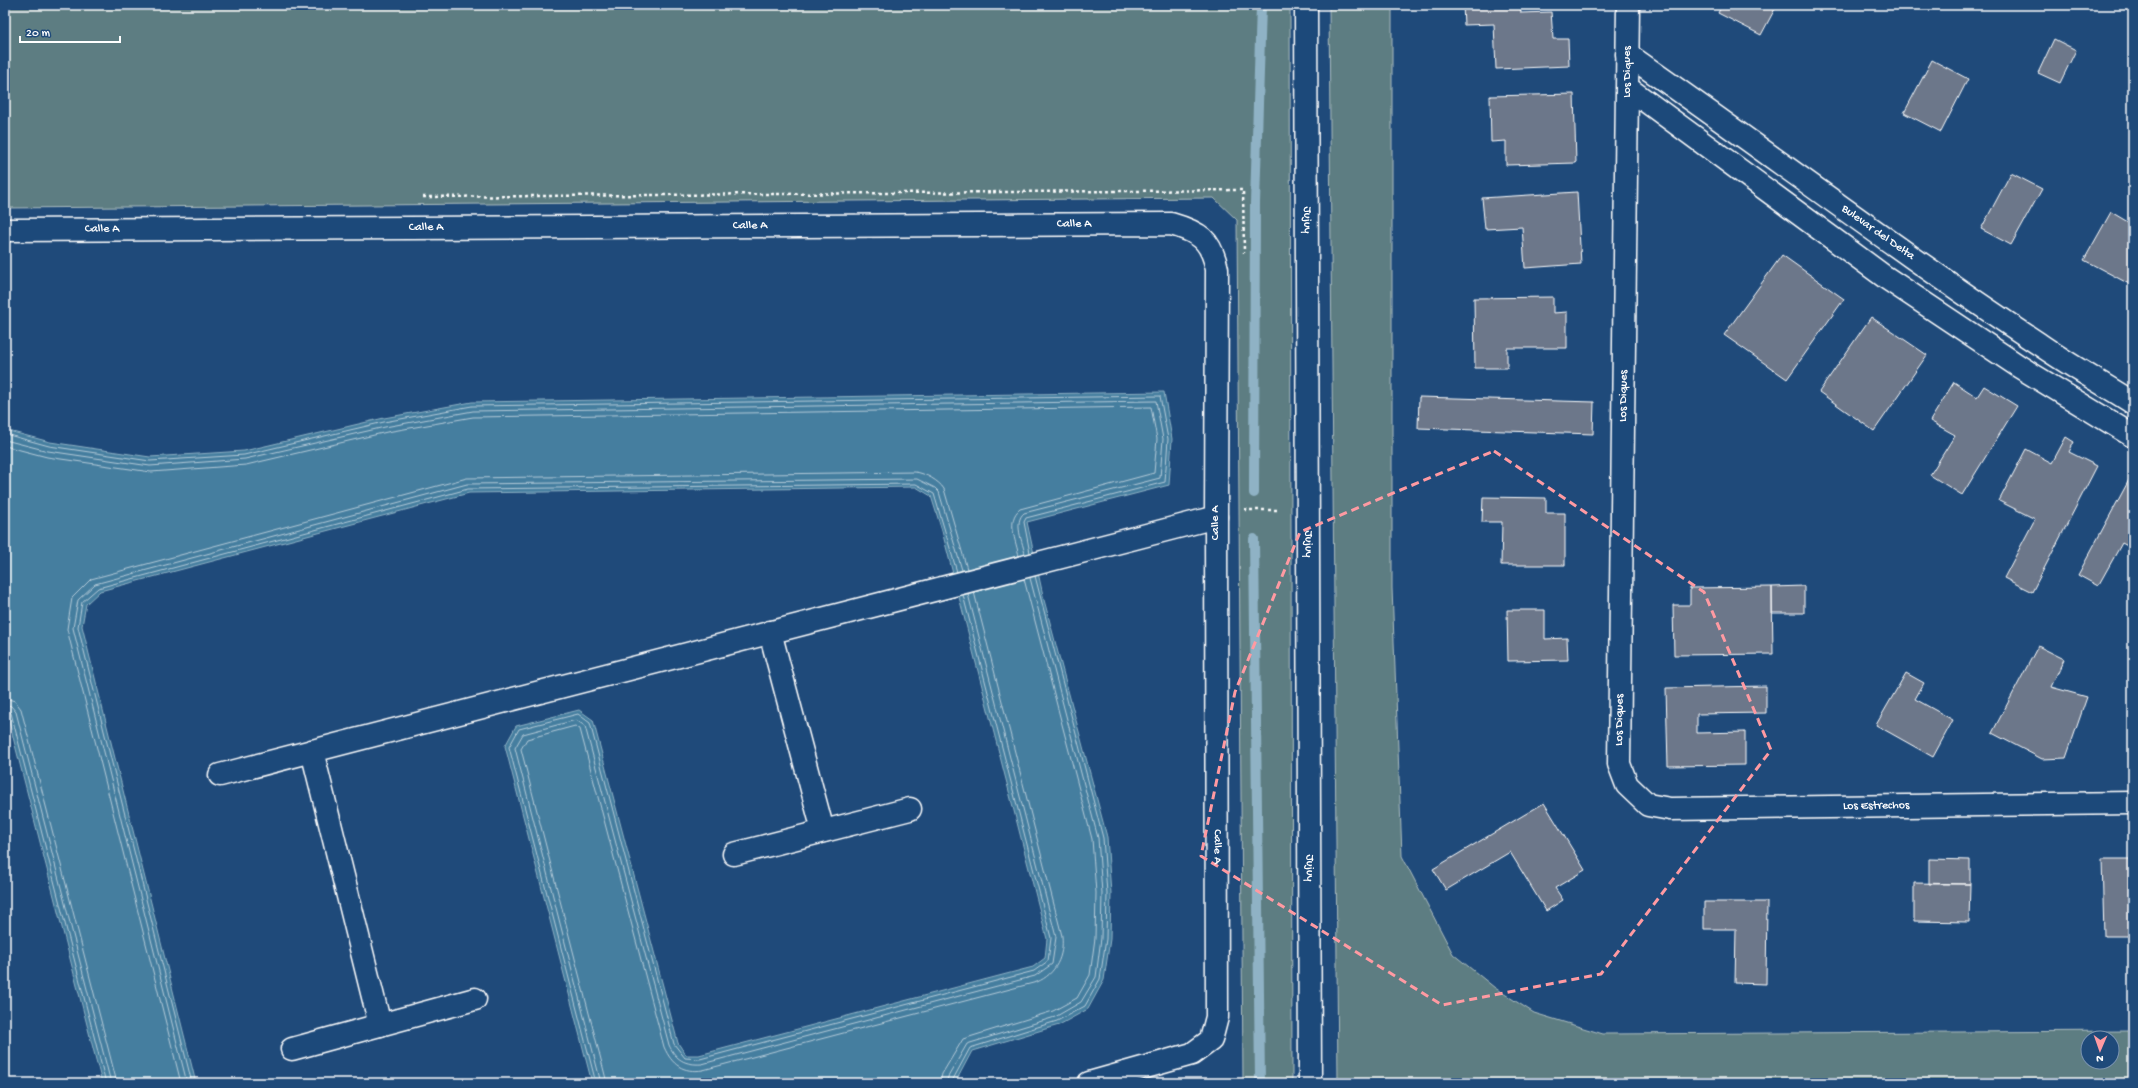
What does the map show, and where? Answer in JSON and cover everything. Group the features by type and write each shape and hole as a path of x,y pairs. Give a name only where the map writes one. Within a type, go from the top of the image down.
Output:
{"street":[{"name":"Jujuy","path":"1306,5 1310,1083"},
{"name":"Los Diques","path":"1627,786 1619,764 1628,5"},
{"name":"Bulevar del Delta","path":"1627,54 1743,135 1899,249 2039,345 2133,403"},
{"path":"1628,88 1885,277 2020,367 2133,436"},
{"name":"Calle A","path":"5,230 1170,224 1187,229 1200,237 1213,251 1217,269 1217,1016 1212,1040 1192,1054 1089,1083"},
{"path":"220,775 1216,517"},
{"path":"770,632 823,831"},
{"path":"312,751 380,1025"},
{"name":"Los Estrechos","path":"1627,786 1648,805 1670,809 2133,803"},
{"path":"734,854 910,809"},
{"path":"292,1049 475,1000"}],"highlighted area":[{"path":"1494,451 1704,592 1771,750 1601,974 1442,1005 1201,856 1235,692 1300,532"}],"green space":[{"path":"5,5 1290,5 1292,1083 1243,1083 1237,220 1214,198 5,208"},
{"path":"1329,5 1392,5 1392,588 1402,856 1453,954 1495,988 1534,1013 1603,1034 2080,1031 2080,1070 2120,1070 2120,1031 2133,1031 2133,1083 1338,1083"}],"water":[{"path":"1164,392 1172,439 1169,485 1027,522 1044,600 1107,837 1111,893 1110,939 1104,980 1088,1009 1059,1025 972,1051 955,1083 592,1083 505,746 516,726 579,710 593,720 678,1043 686,1055 699,1055 1033,967 1045,958 1047,939 942,531 931,496 916,487 469,493 100,591 86,604 82,626 196,1083 102,1083 5,706 5,430 50,442 150,457 244,451 384,418 472,402"}],"building":[{"path":"1463,5 1520,5 1521,13 1551,12 1553,39 1568,39 1569,66 1496,69 1494,24 1464,25"},
{"path":"1722,5 1777,5 1761,35 1718,13"},
{"path":"2054,39 2076,50 2060,83 2038,73"},
{"path":"1932,60 1968,79 1941,132 1904,113"},
{"path":"1574,94 1576,163 1506,165 1506,141 1491,142 1490,96"},
{"path":"2011,173 2042,189 2011,245 1981,229"},
{"path":"1577,192 1581,264 1525,268 1522,227 1485,229 1482,198"},
{"path":"2111,212 2133,225 2133,286 2084,260"},
{"path":"1782,255 1844,299 1787,379 1724,335"},
{"path":"1553,297 1553,313 1567,312 1567,348 1507,348 1507,368 1475,368 1474,298"},
{"path":"1871,317 1927,355 1874,431 1819,392"},
{"path":"1954,382 1977,397 1984,386 2017,406 1962,495 1930,475 1955,435 1930,421"},
{"path":"1419,397 1594,402 1593,434 1418,428"},
{"path":"2066,437 2074,442 2069,452 2097,466 2032,592 2004,578 2035,519 1999,501 2026,449 2052,463"},
{"path":"2129,480 2133,482 2133,549 2122,543 2098,586 2078,575"},
{"path":"1483,497 1546,498 1546,513 1565,513 1565,565 1501,565 1502,522 1482,522"},
{"path":"1804,586 1804,613 1772,613 1772,587"},
{"path":"1772,587 1773,654 1674,655 1673,605 1690,605 1690,588"},
{"path":"1507,610 1545,610 1545,639 1567,638 1568,660 1508,661"},
{"path":"2038,646 2064,659 2051,687 2087,697 2066,758 2042,759 1992,733"},
{"path":"1906,673 1924,683 1915,699 1953,720 1933,757 1876,725"},
{"path":"1766,686 1766,713 1697,714 1697,733 1745,732 1745,765 1668,766 1666,688"},
{"path":"1544,803 1585,870 1555,888 1563,900 1546,911 1510,852 1446,890 1433,869"},
{"path":"1929,859 1970,860 1970,884 1929,884"},
{"path":"2102,859 2133,859 2133,936 2104,936"},
{"path":"1914,883 1970,884 1969,922 1914,921"},
{"path":"1704,902 1767,902 1766,984 1735,983 1736,929 1704,929"}],"waterway":[{"path":"1254,493 1255,203 1261,5"},
{"path":"1254,539 1260,1083"}]}
